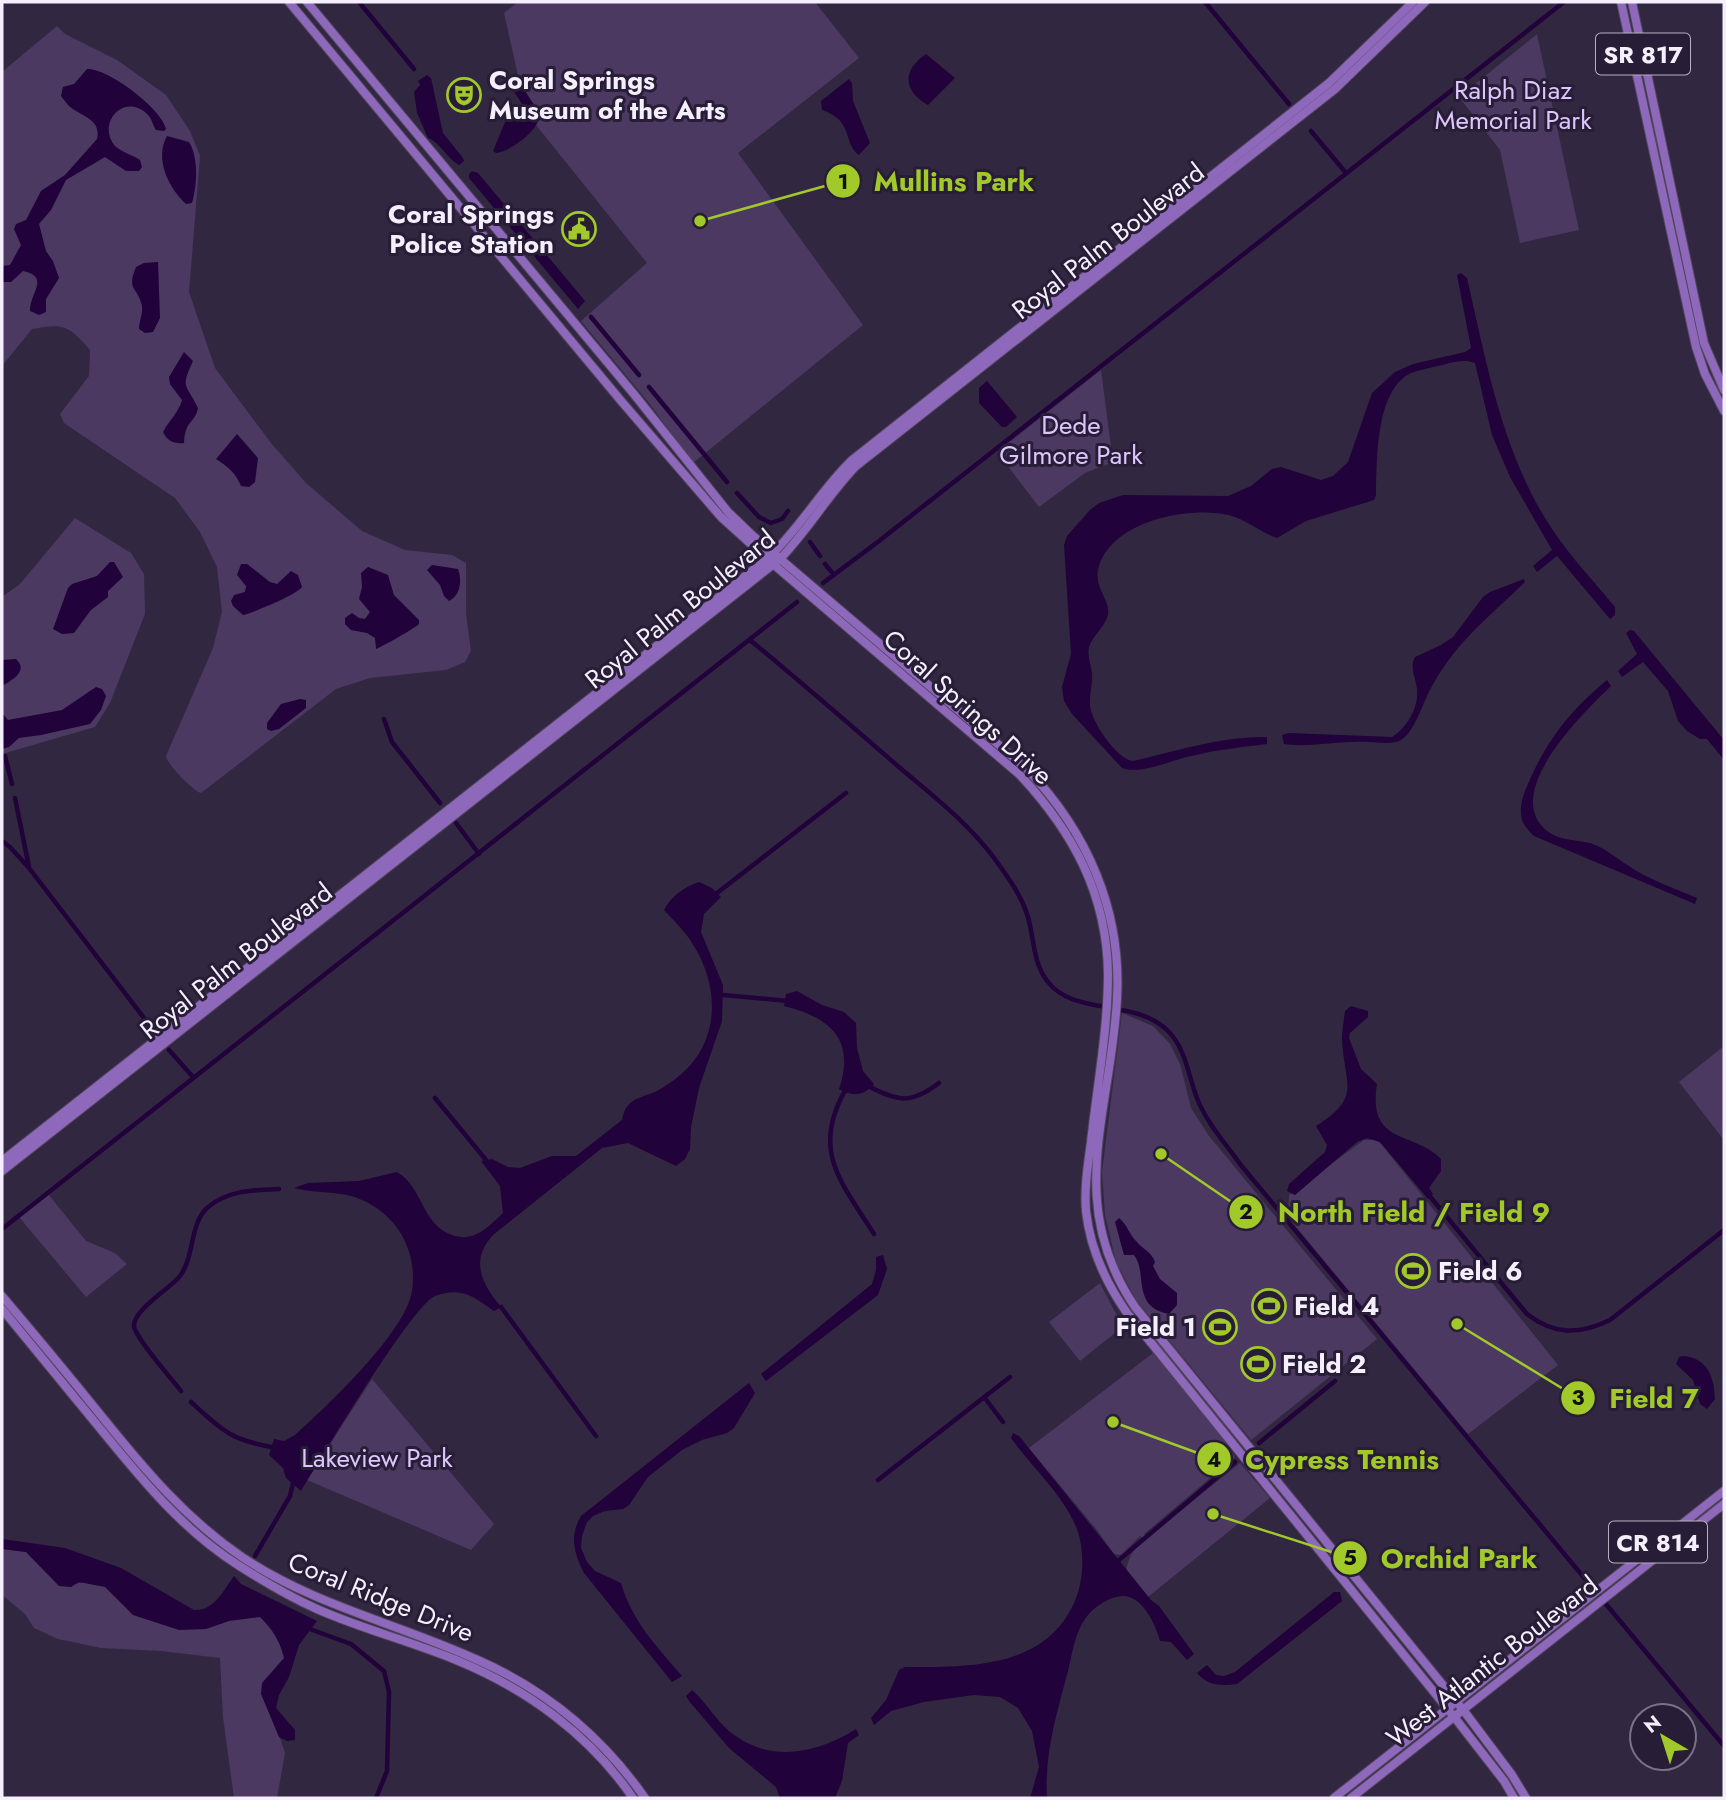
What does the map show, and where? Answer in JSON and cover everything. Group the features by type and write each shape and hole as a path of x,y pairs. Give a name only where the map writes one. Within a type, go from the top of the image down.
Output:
{"main road":[{"name":"Coral Springs Drive","path":"289,2 721,517 1027,769 1060,808 1087,851 1103,889 1112,920 1116,949 1117,999 1096,1176 1099,1225 1106,1255 1114,1273 1135,1307 1464,1711 1512,1775 1525,1798"},
{"name":"Coral Springs Drive","path":"307,2 633,393 728,512 773,559 1020,775 1053,812 1080,854 1093,888 1107,953 1107,999 1087,1176 1086,1208 1098,1259 1110,1286 1127,1313 1455,1718 1514,1798"},
{"name":"Royal Palm Boulevard","path":"2,1161 773,559 822,493 851,461 1329,83 1413,2"},
{"name":"Royal Palm Boulevard","path":"2,1171 773,559 802,535 856,466 1335,89 1425,2"},
{"name":"SR 817","path":"1621,2 1698,356 1716,399 1724,411"},
{"name":"SR 817","path":"1632,2 1708,354 1724,390"},
{"path":"1623,14 1631,27 1638,31"},
{"path":"1692,330 1700,348 1708,354"},
{"path":"1698,356 1704,359 1715,373"},
{"name":"Coral Ridge Drive","path":"2,1296 162,1489 215,1538 282,1582 321,1600 477,1659 535,1690 554,1703 600,1744 645,1798"},
{"name":"Coral Ridge Drive","path":"2,1309 154,1493 210,1545 236,1564 315,1608 457,1660 530,1698 573,1730 601,1758 633,1798"},
{"name":"West Atlantic Boulevard","path":"1334,1798 1724,1491"},
{"name":"West Atlantic Boulevard","path":"1351,1798 1724,1504"}],"green space":[{"path":"518,2 815,2 859,58 738,153 863,325 693,463 649,403 581,321 647,263 536,125 540,115 519,80 504,13"},
{"path":"57,26 65,34 117,60 166,95 190,131 200,156 189,292 215,368 271,443 306,483 362,531 405,550 452,555 466,563 466,614 471,651 465,662 446,670 370,678 336,689 201,793 181,777 166,756 213,648 222,612 217,567 200,532 175,498 64,423 60,414 89,376 90,350 76,335 58,326 32,329 2,366 2,72"},
{"name":"Ralph Diaz Memorial Park","path":"1537,34 1579,230 1520,243 1500,150 1459,97"},
{"name":"Dede Gilmore Park","path":"1101,370 1113,462 1085,473 1039,507 997,452"},
{"path":"75,518 131,553 144,574 145,614 110,703 95,727 2,754 2,597 20,584"},
{"path":"1122,1013 1153,1026 1170,1044 1180,1064 1191,1108 1209,1136 1377,1339 1251,1440 1136,1300 1116,1262 1105,1215 1102,1172"},
{"path":"1724,1046 1724,1140 1679,1082"},
{"path":"1364,1140 1376,1140 1381,1144 1558,1365 1468,1434 1288,1217 1289,1195"},
{"path":"48,1194 86,1241 115,1253 127,1264 86,1297 19,1217"},
{"path":"1100,1283 1125,1325 1080,1361 1049,1322"},
{"path":"1153,1353 1213,1423 1235,1457 1144,1534 1148,1537 1240,1463 1270,1498 1148,1597 1126,1571 1132,1553 1144,1539 1140,1536 1121,1555 1114,1554 1029,1448"},
{"name":"Lakeview Park","path":"372,1379 494,1524 471,1550 307,1480"},
{"path":"2,1549 26,1552 59,1585 111,1580 209,1625 265,1602 289,1646 271,1711 285,1753 277,1798 234,1798 223,1717 220,1658 101,1648 58,1639 34,1628 25,1614 2,1595"}],"shaded area":[{"path":"926,54 955,78 928,105 914,93 909,80 909,73"},
{"path":"87,69 108,75 133,91 155,111 166,129 156,130 149,117 139,109 122,108 111,120 110,137 115,146 140,160 142,167 139,171 126,171 105,157 66,180 51,210 39,224 46,251 59,278 46,299 46,312 39,315 30,311 37,287 36,277 23,271 11,282 2,282 2,266 10,265 21,245 14,229 16,224 26,220 41,191 65,175 97,139 95,124 71,108 61,96 63,87 74,84"},
{"path":"427,75 431,78 443,133 463,158 464,161 459,165 428,138 417,113 414,92 420,85 418,81"},
{"path":"849,79 852,83 853,101 870,143 859,155 854,150 844,126 822,110 821,101"},
{"path":"515,85 524,90 534,104 539,114 538,120 523,139 496,153 493,151 505,122 521,115 522,104 513,90"},
{"path":"167,136 189,142 192,149 196,172 192,203 186,204 165,173 162,154"},
{"path":"472,171 478,173 585,301 578,309 469,178"},
{"path":"158,262 160,318 153,332 145,333 139,329 142,306 132,281 136,267 144,263"},
{"path":"1461,273 1467,278 1488,371 1506,432 1530,490 1561,541 1615,607 1615,615 1610,619 1557,556 1537,572 1533,566 1552,550 1510,477 1492,435 1475,363 1457,362 1414,372 1399,382 1390,394 1384,410 1374,500 1306,521 1277,538 1229,515 1193,513 1172,516 1133,529 1117,539 1105,553 1097,577 1108,615 1089,647 1092,677 1090,701 1091,712 1112,747 1126,759 1133,761 1216,742 1267,737 1267,744 1200,754 1138,770 1122,768 1072,714 1064,701 1062,687 1071,654 1064,545 1067,536 1099,503 1123,495 1228,496 1251,486 1272,469 1281,467 1321,480 1333,476 1348,462 1372,393 1395,372 1413,364 1465,352 1471,348 1457,275"},
{"path":"184,352 193,361 186,386 198,408 186,430 184,443 180,443 169,440 163,432 182,400 170,384 169,377"},
{"path":"987,381 1017,417 1006,427 1002,427 979,403 979,388"},
{"path":"237,434 258,458 255,482 249,487 241,486 231,470 216,459"},
{"path":"110,562 114,562 123,577 108,591 108,597 91,610 74,633 62,634 53,629 68,588 72,584 97,576"},
{"path":"241,564 247,564 270,582 277,584 291,571 298,575 302,587 284,599 243,615 231,601 234,595 245,592 246,586 237,575"},
{"path":"432,565 458,569 460,587 449,601 427,570"},
{"path":"368,567 388,575 394,595 419,620 417,626 376,649 375,638 367,633 351,630 345,624 345,618 352,613 365,619 370,612 359,599 361,573"},
{"path":"1524,579 1525,582 1471,634 1448,661 1413,726 1401,740 1389,743 1284,744 1282,735 1289,733 1392,737 1407,723 1414,710 1417,696 1413,673 1415,657 1453,637 1483,597"},
{"path":"1634,631 1724,740 1724,760 1707,739 1700,739 1687,731 1678,721 1668,691 1643,662 1622,677 1618,671 1637,654 1626,633"},
{"path":"16,659 20,663 20,671 2,686 2,660"},
{"path":"1607,680 1611,686 1566,733 1539,775 1533,796 1535,815 1553,835 1598,846 1641,874 1697,898 1695,904 1534,836 1522,820 1524,795 1546,749 1573,713"},
{"path":"96,687 102,689 106,696 101,710 90,724 19,738 9,747 2,749 2,713 8,720 62,710"},
{"path":"306,700 306,708 279,729 267,729 267,723 281,704"},
{"path":"699,882 712,888 721,897 704,914 701,932 723,985 722,1021 699,1088 691,1127 690,1149 685,1159 676,1166 628,1143 602,1148 493,1235 482,1253 481,1271 488,1289 501,1307 494,1311 474,1297 453,1292 435,1296 423,1306 366,1385 301,1491 286,1478 283,1468 269,1455 274,1439 284,1441 295,1435 344,1388 381,1347 407,1308 413,1275 410,1254 401,1233 377,1208 346,1195 294,1188 308,1183 359,1181 397,1172 406,1179 428,1215 442,1230 452,1235 467,1237 486,1228 503,1213 500,1186 481,1161 492,1159 508,1167 520,1168 552,1156 576,1156 622,1120 630,1103 657,1091 679,1076 703,1047 712,1012 708,977 689,939 664,910 679,893"},
{"path":"797,991 822,1005 844,1012 856,1023 857,1048 863,1071 874,1084 866,1091 853,1094 839,1089 844,1057 841,1044 826,1024 784,1006 786,994"},
{"path":"1351,1006 1368,1011 1368,1017 1350,1033 1349,1038 1361,1069 1377,1084 1376,1104 1379,1118 1386,1128 1430,1150 1441,1159 1441,1171 1429,1188 1433,1194 1428,1199 1380,1142 1367,1138 1357,1142 1295,1195 1287,1191 1289,1184 1325,1152 1327,1145 1316,1126 1331,1116 1345,1097 1347,1079 1342,1036 1345,1011"},
{"path":"1119,1218 1138,1244 1152,1256 1155,1262 1153,1266 1160,1279 1177,1293 1177,1305 1169,1314 1157,1310 1145,1297 1138,1262 1134,1255 1124,1255 1115,1222"},
{"path":"883,1255 887,1269 878,1295 766,1381 761,1374 872,1284 876,1257"},
{"path":"1679,1357 1698,1360 1711,1376 1715,1399 1707,1409 1700,1404 1693,1380 1676,1364"},
{"path":"749,1383 755,1393 734,1428 682,1450 648,1477 629,1505 593,1516 587,1522 582,1536 581,1548 587,1562 595,1571 621,1583 639,1621 682,1676 672,1682 584,1573 575,1551 577,1523 581,1516"},
{"path":"1013,1433 1019,1436 1151,1600 1159,1606 1194,1654 1187,1660 1171,1642 1160,1641 1148,1614 1132,1598 1114,1597 1093,1610 1076,1637 1056,1718 1047,1766 1047,1798 1030,1798 1039,1767 1032,1731 1018,1708 1000,1697 974,1695 924,1702 891,1711 874,1725 871,1718 886,1700 899,1670 905,1667 978,1664 1002,1660 1024,1652 1044,1641 1061,1625 1074,1603 1082,1566 1077,1529 1064,1505 1011,1438"},
{"path":"2,1539 65,1548 121,1568 194,1610 213,1604 234,1576 241,1584 317,1621 299,1645 276,1708 295,1730 295,1740 287,1741 279,1737 261,1694 262,1683 284,1658 275,1636 260,1617 229,1621 206,1629 179,1630 133,1615 105,1587 79,1582 71,1587 59,1586 26,1552 2,1549"},
{"path":"1334,1592 1340,1592 1342,1601 1237,1684 1216,1684 1197,1673 1207,1665 1216,1675 1224,1676 1235,1672"},
{"path":"692,1690 729,1731 760,1748 792,1752 809,1749 841,1738 856,1729 859,1735 848,1743 842,1781 835,1798 780,1798 776,1787 729,1748 689,1701 686,1696"}],"waterway":[{"path":"359,2 414,69"},
{"path":"1205,2 1289,104"},
{"path":"823,583 1564,2"},
{"path":"1311,131 1346,173"},
{"path":"591,317 639,375"},
{"path":"649,387 727,482"},
{"path":"737,493 759,517 771,523 782,519 788,511"},
{"path":"810,542 820,556"},
{"path":"825,564 834,575"},
{"path":"2,1229 797,602"},
{"path":"750,640 938,800 987,848 1022,902 1039,967 1059,993 1089,1004 1139,1014 1168,1031 1183,1054 1205,1115 1240,1164 1724,1746"},
{"path":"384,719 392,742 440,803"},
{"path":"5,756 12,784"},
{"path":"717,893 846,793"},
{"path":"15,798 29,867"},
{"path":"456,823 479,854"},
{"path":"2,841 29,868 154,1031"},
{"path":"723,995 788,1001"},
{"path":"169,1050 193,1077"},
{"path":"868,1086 897,1098 905,1098 920,1095 939,1083"},
{"path":"846,1089 831,1131 834,1166 874,1234"},
{"path":"435,1098 486,1160"},
{"path":"181,1391 141,1340 134,1326 135,1320 146,1306 180,1276 185,1268 198,1222 208,1207 233,1194 279,1189"},
{"path":"1428,1194 1527,1314 1557,1329 1577,1330 1610,1320 1724,1230"},
{"path":"501,1307 596,1436"},
{"path":"878,1480 1010,1377"},
{"path":"1259,1443 1335,1381"},
{"path":"984,1397 1003,1422"},
{"path":"191,1402 212,1421 238,1438 276,1448"},
{"path":"1119,1560 1235,1462"},
{"path":"255,1556 290,1496 294,1479"},
{"path":"307,1628 351,1644 384,1671 389,1692 387,1771 376,1798"}],"place":[{"name":"Coral Springs Museum of the Arts","path":"464,95"},
{"name":"Mullins Park","path":"700,221"},
{"name":"Coral Springs Police Station","path":"579,229"},
{"name":"North Field / Field 9","path":"1161,1154"},
{"name":"Field 6","path":"1413,1271"},
{"name":"Field 4","path":"1269,1306"},
{"name":"Field 7","path":"1457,1324"},
{"name":"Field 1","path":"1220,1327"},
{"name":"Field 2","path":"1258,1364"},
{"name":"Cypress Tennis","path":"1113,1422"},
{"name":"Orchid Park","path":"1213,1514"}]}
